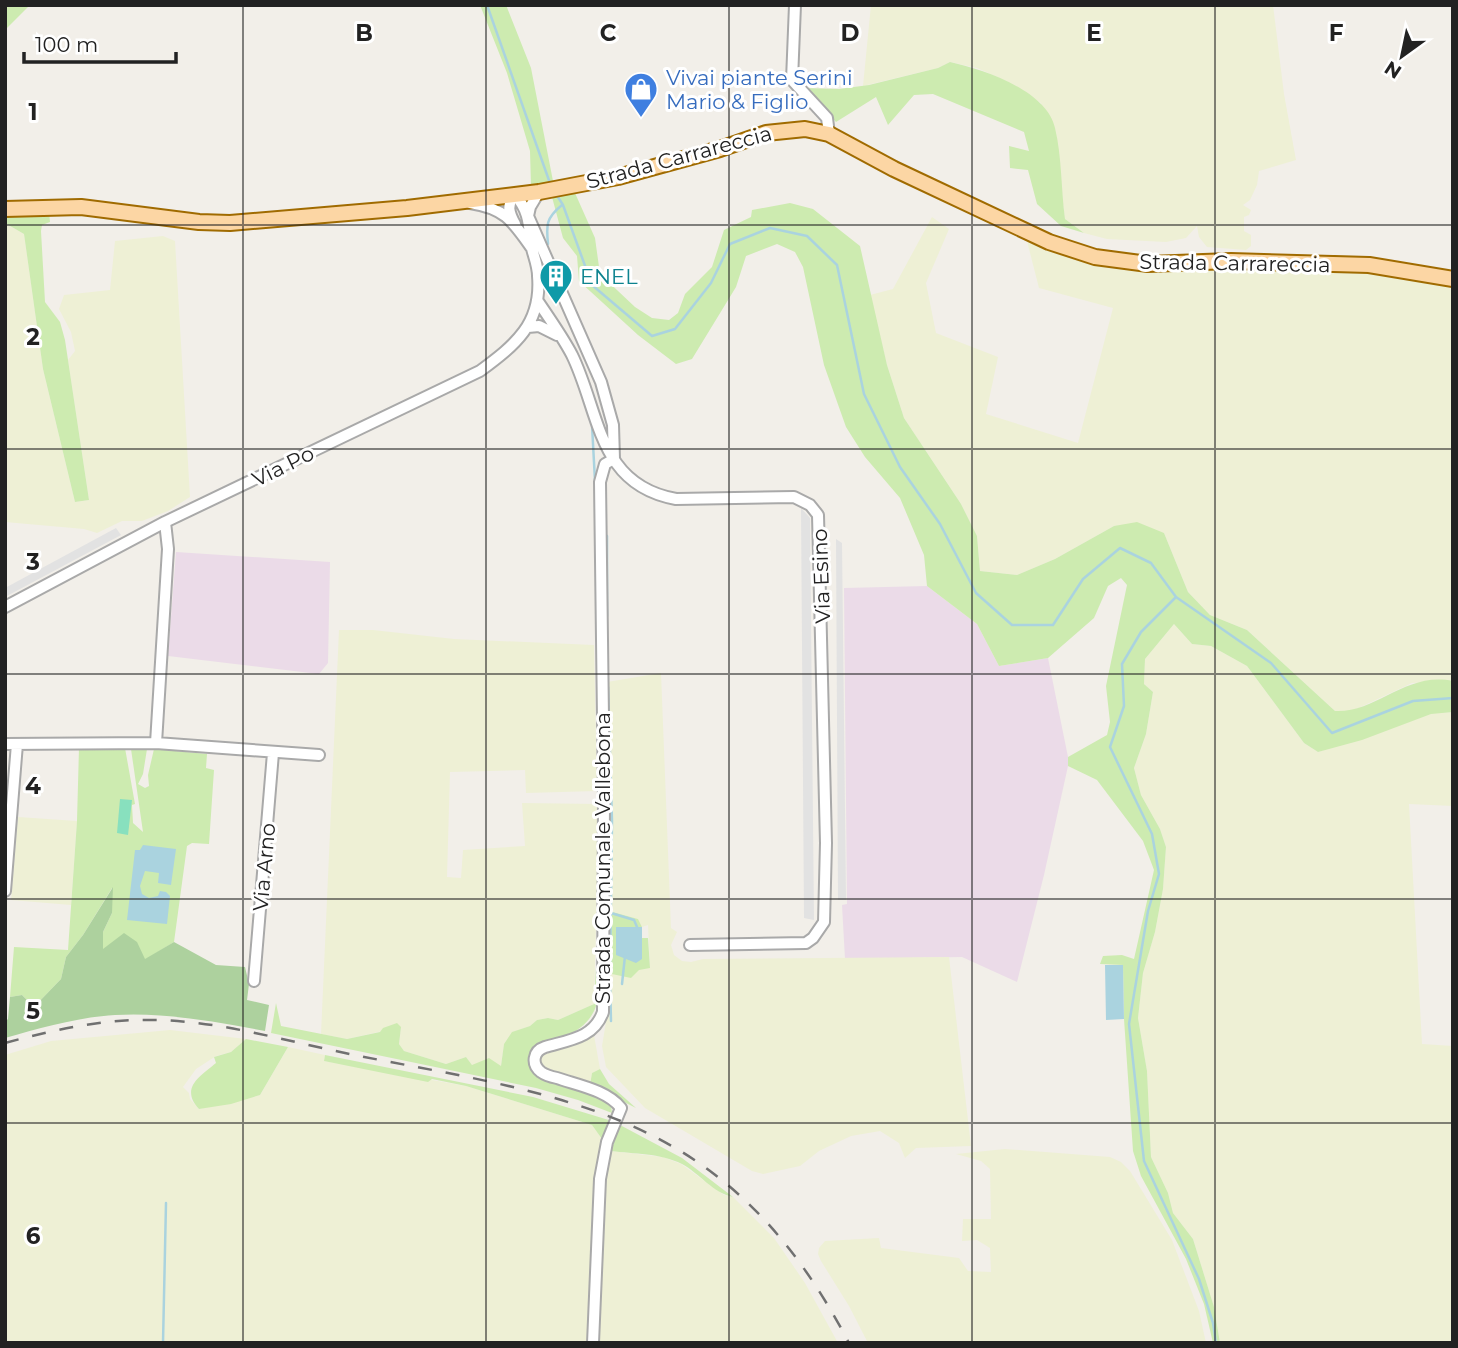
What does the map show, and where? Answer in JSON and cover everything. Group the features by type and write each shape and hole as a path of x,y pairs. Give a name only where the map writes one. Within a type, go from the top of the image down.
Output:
{"main road":[{"name":"Strada Carrareccia","path":"5,209 81,207 172,219 230,223 457,202 618,177 779,130 805,129 829,134 904,174 1025,232 1095,257 1148,264 1231,261 1369,265 1453,279"}],"street":[{"path":"795,5 792,80 827,118 829,134"},
{"path":"537,300 538,275 528,216 540,191"},
{"path":"532,248 509,212 511,200 515,195 524,206 601,382 613,425 614,459"},
{"path":"457,202 494,208 515,224"},
{"path":"537,300 548,292 563,297"},
{"name":"Via Po","path":"5,607 165,523 480,371 516,343 528,327 537,300"},
{"name":"Via Esino","path":"537,300 563,339 583,380 599,433 614,459 638,485 660,496 676,499 794,497 815,509 820,523 826,843 824,922 806,943 690,945"},
{"path":"528,327 545,327 563,339"},
{"name":"Strada Comunale Vallebona","path":"593,1343 600,1179 607,1142 621,1108 617,1102 601,1094 541,1072 534,1062 534,1056 540,1049 591,1032 603,1012 604,797 600,482 605,464 614,459"},
{"path":"156,743 169,548 165,523"},
{"path":"5,744 156,743 319,755"},
{"path":"5,891 17,744"},
{"name":"Via Arno","path":"254,981 273,753"}],"shaded area":[{"path":"801,508 810,518 814,920 804,918"},
{"path":"116,528 121,535 5,597 5,588"},
{"path":"836,539 842,543 846,900 838,900"},
{"path":"176,552 330,562 328,663 319,674 168,656"},
{"path":"927,586 977,624 999,666 1048,658 1068,766 1017,982 962,957 845,959 842,905 847,904 844,588"}],"green space":[{"path":"5,5 30,5 5,30"},
{"path":"480,5 506,5 531,68 553,181 531,186 530,151 507,73"},
{"path":"871,5 1273,5 1284,94 1296,160 1259,171 1257,185 1250,200 1243,205 1251,210 1249,215 1244,217 1244,231 1251,235 1251,246 1246,250 1207,247 1199,237 1197,226 1186,238 1166,242 1107,239 1084,233 1065,219 1061,189 1041,103 1006,81 977,68 950,62 938,68 863,86"},
{"path":"950,62 1012,83 1027,92 1050,115 1059,150 1065,219 1084,233 1061,226 1037,204 1028,170 1010,168 1009,146 1029,151 1024,132 933,94 914,95 888,125 876,97 836,122 805,88 839,89 869,85 938,68"},
{"path":"575,193 595,238 600,274 635,307 652,318 669,320 678,313 685,294 712,267 724,230 751,217 752,210 790,203 813,209 860,246 887,365 904,418 961,504 977,536 980,571 1017,575 1055,559 1114,526 1137,522 1164,533 1188,592 1210,615 1247,630 1335,711 1365,706 1421,682 1453,681 1453,712 1431,714 1362,740 1318,752 1304,743 1247,666 1211,646 1192,644 1174,624 1145,659 1144,684 1153,692 1146,734 1134,768 1141,795 1160,829 1166,847 1163,889 1155,932 1143,973 1138,1018 1147,1071 1151,1157 1168,1193 1173,1213 1193,1239 1214,1307 1220,1343 1213,1343 1204,1304 1186,1259 1141,1176 1133,1151 1123,965 1100,964 1103,956 1122,955 1134,959 1154,870 1143,841 1097,780 1068,766 1068,757 1107,735 1110,722 1106,686 1127,585 1121,578 1108,586 1094,618 1048,658 999,666 977,624 927,586 924,555 900,498 865,457 846,427 824,365 803,267 795,252 777,244 746,256 736,287 692,359 676,364 638,335 579,281 577,256 563,238 552,197"},
{"path":"49,212 50,222 42,225 41,231 45,302 60,322 65,340 89,500 75,502 43,369 24,234 5,223 5,216"},
{"path":"932,217 949,229 926,283 936,333 998,357 986,414 1078,443 1113,308 1039,288 1027,241 1100,266 1129,269 1332,269 1385,273 1453,288 1453,681 1412,683 1350,712 1335,711 1247,630 1210,615 1188,592 1164,533 1114,526 1055,559 1017,575 980,571 977,536 961,504 904,418 887,365 870,295 893,289"},
{"path":"5,223 24,234 43,369 75,502 89,500 68,360 75,351 71,332 59,309 64,295 110,290 115,241 163,236 175,241 190,497 168,511 142,521 122,521 97,533 84,529 5,522"},
{"path":"1174,624 1192,644 1211,646 1247,666 1304,743 1318,752 1432,713 1453,712 1453,806 1409,804 1422,1044 1453,1046 1453,1343 1220,1343 1214,1307 1193,1239 1173,1213 1168,1193 1151,1157 1147,1071 1138,1018 1143,973 1155,932 1163,889 1166,847 1160,829 1141,795 1134,768 1146,734 1153,692 1144,684 1145,659"},
{"path":"339,630 373,630 454,639 594,645 597,791 526,793 525,770 450,772 447,877 461,878 463,850 525,846 522,803 599,804 594,1004 558,1020 537,1020 530,1026 513,1032 504,1044 501,1066 472,1065 466,1057 446,1064 404,1051 399,1044 401,1027 347,1039 321,1034"},
{"path":"661,673 671,928 677,932 671,945 674,955 682,961 691,962 703,959 949,957 971,1146 916,1148 905,1158 899,1143 880,1131 851,1136 819,1151 800,1166 763,1174 752,1171 645,1108 606,1067 602,1046 607,1016 607,973 616,974 650,967 648,925 642,927 638,919 609,911 607,682"},
{"path":"79,748 125,748 135,804 132,805 133,823 143,832 131,749 147,749 143,774 138,784 145,788 149,786 148,775 154,749 207,754 206,768 214,770 209,844 192,843 187,846 174,942 145,960 103,950 103,932 112,913 112,888 66,957 61,979 34,1007 22,995 10,997 14,947 68,950"},
{"path":"120,799 132,800 128,835 117,833"},
{"path":"18,817 77,821 71,905 11,900"},
{"path":"113,887 112,913 103,932 103,949 124,933 137,942 145,959 174,942 216,965 245,967 249,984 247,1000 269,1005 265,1031 190,1018 134,1014 74,1021 5,1038 10,997 22,995 34,1007 61,979 66,957"},
{"path":"609,911 638,919 642,927 616,927 642,959 642,938 648,938 650,968 639,970 631,978 607,973"},
{"path":"596,967 599,978 598,995 591,1016 575,1031 555,1041 533,1047 528,1059 537,1075 602,1098 611,1105 612,1113 536,1088 271,1033 276,1003 281,1026 347,1039 380,1032 383,1028 397,1023 401,1027 399,1044 404,1051 446,1064 466,1057 472,1065 489,1058 501,1066 504,1044 512,1032 530,1026 537,1020 558,1020 594,1004"},
{"path":"170,1030 246,1039 231,1052 216,1056 196,1069 183,1087 199,1109 260,1095 288,1047 325,1055 324,1061 466,1086 592,1125 602,1139 594,1175 590,1343 5,1343 5,1055 51,1041"},
{"path":"594,1035 600,1069 592,1073 590,1085 542,1066 540,1059 543,1052 574,1044"},
{"path":"246,1039 288,1047 260,1095 231,1104 199,1109 191,1095 194,1083 216,1063 214,1057 231,1052"},
{"path":"325,1055 533,1097 612,1121 602,1139 592,1125 466,1086 432,1079 428,1082 324,1061"},
{"path":"600,1069 609,1084 636,1108 590,1085 592,1073"},
{"path":"620,1125 682,1158 733,1197 719,1191 674,1160 611,1151"},
{"path":"1005,1149 1110,1157 1121,1162 1130,1171 1172,1240 1199,1311 1206,1343 868,1343 821,1261 819,1248 825,1241 879,1238 881,1248 959,1258 968,1271 991,1272 990,1248 977,1240 962,1241 963,1219 991,1219 990,1169 981,1161 956,1154"},
{"path":"611,1151 663,1157 681,1164 724,1195 733,1197 774,1238 805,1283 838,1343 598,1343 603,1178"}],"water":[{"path":"143,845 176,849 171,885 158,883 159,873 145,871 140,886 142,894 149,898 158,896 160,891 170,896 167,924 127,920 135,850 140,850"},
{"path":"616,927 642,927 642,959 636,963 616,955"},
{"path":"1105,965 1123,965 1124,1019 1106,1020"}],"waterway":[{"path":"487,5 551,186"},
{"path":"556,194 563,205 592,285 652,336 675,329 711,283 730,244 770,228 807,236 837,265 864,394 900,467 940,524 976,593 1012,625 1053,625 1083,579 1120,548 1151,563 1176,597 1141,632 1122,664 1124,706 1110,747 1152,834 1159,874 1148,911 1129,1024 1144,1161 1199,1279 1213,1323 1216,1343"},
{"path":"548,244 548,222 562,205"},
{"path":"592,425 595,481"},
{"path":"607,536 607,616"},
{"path":"1176,597 1271,663 1332,733 1413,701 1453,698"},
{"path":"608,687 612,821 610,974"},
{"path":"611,913 634,920 637,927"},
{"path":"622,984 625,956"},
{"path":"610,980 611,1021"},
{"path":"163,1343 166,1203"}],"railway":[{"path":"5,1043 114,1021 200,1023 489,1082 585,1107 630,1125 673,1147 714,1174 735,1192 774,1230 791,1251 822,1296 849,1343"}],"place":[{"name":"Vivai piante Serini Mario & Figlio","path":"641,119"},
{"name":"ENEL","path":"556,306"}]}
